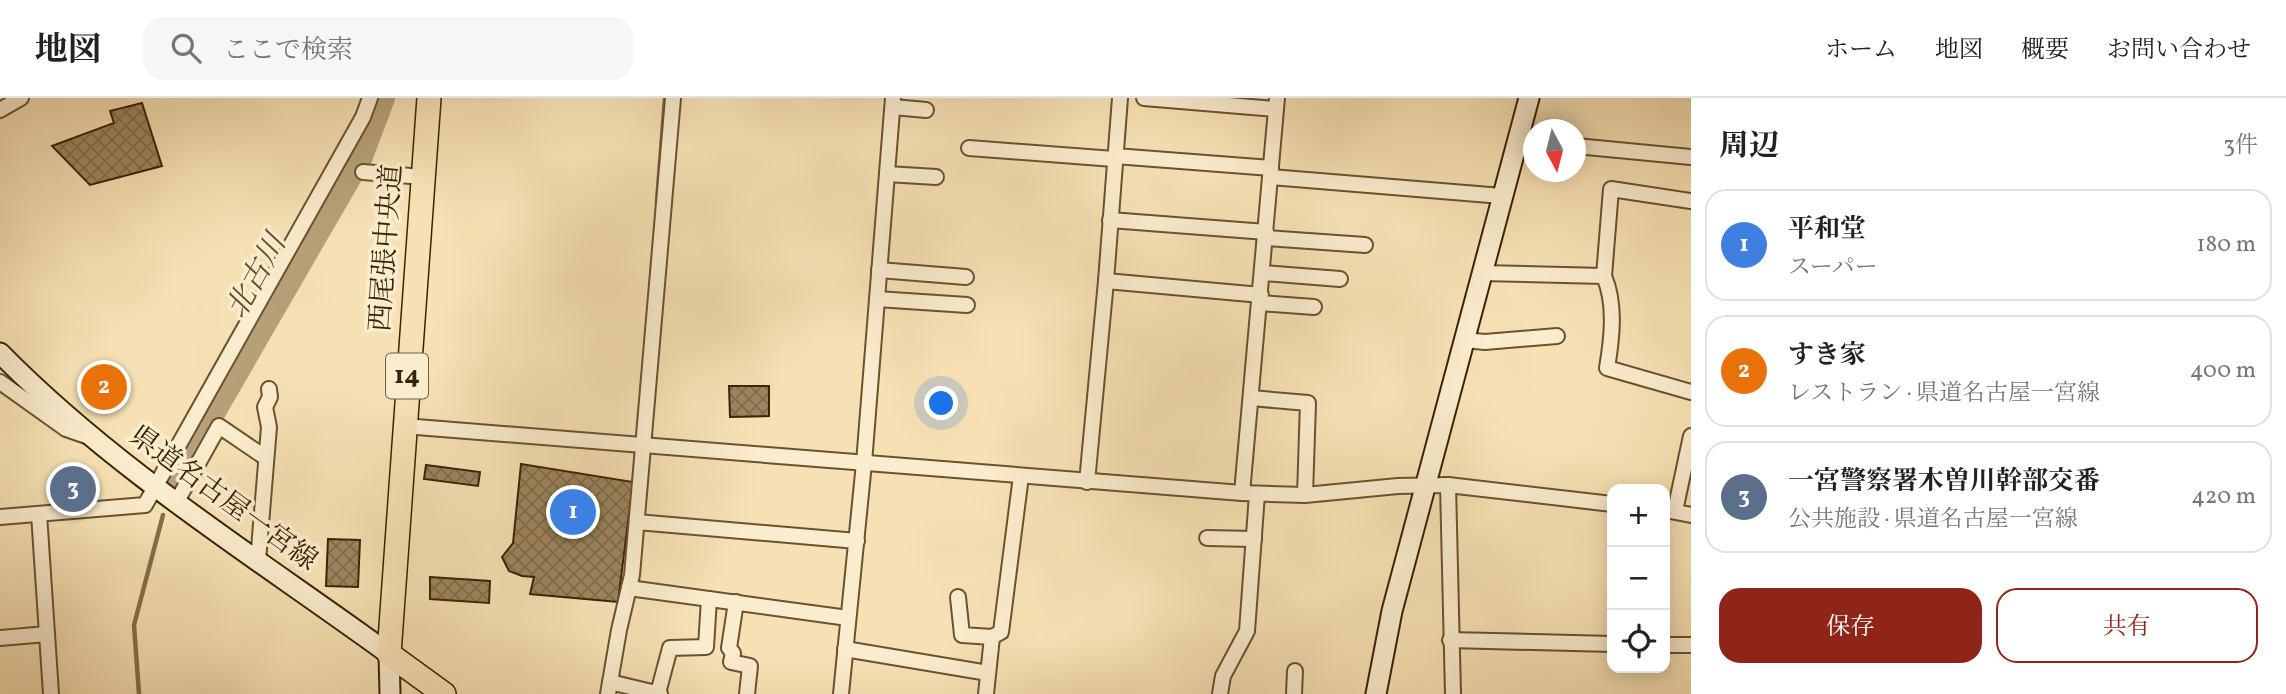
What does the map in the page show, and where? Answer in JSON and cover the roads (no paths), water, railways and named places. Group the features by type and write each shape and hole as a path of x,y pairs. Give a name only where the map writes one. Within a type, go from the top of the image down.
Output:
{"main road":[{"name":"西尾張中央道","path":"388,654 429,98"},
{"path":"388,654 444,694"}],"street":[{"path":"0,110 21,98"},
{"path":"0,517 145,505 363,117 370,98"},
{"path":"673,98 637,522 629,588 609,688 659,693 670,648 706,647 709,599"},
{"path":"1087,482 1106,281 1119,98"},
{"path":"1144,98 1277,103 1251,398 1249,494 1254,539 1247,631 1223,676 1220,694"},
{"path":"1527,119 1528,98"},
{"path":"841,694 864,463 893,103 926,110"},
{"path":"1376,694 1392,611 1481,273 1502,195 1523,146"},
{"path":"1586,147 1691,157"},
{"path":"969,148 1114,158 1502,195"},
{"path":"363,172 423,177"},
{"path":"887,174 936,177"},
{"path":"1691,201 1611,189 1604,276 1610,290 1612,310 1607,368 1691,392"},
{"path":"1110,220 1365,245"},
{"path":"879,270 966,277"},
{"path":"1263,273 1340,279"},
{"path":"1481,273 1604,276"},
{"path":"1106,281 1314,307"},
{"path":"877,299 967,305"},
{"path":"1464,340 1485,342 1557,336"},
{"name":"県道名古屋一宮線","path":"0,353 94,439 388,654"},
{"path":"0,382 66,429 94,439"},
{"path":"258,561 269,427 265,407 270,397 269,389"},
{"path":"1251,398 1308,402 1305,495"},
{"path":"177,501 219,426 266,458"},
{"path":"404,426 1249,494 1305,495 1448,485 1607,503"},
{"path":"1691,436 1670,510 1691,515"},
{"path":"958,597 962,635 992,637 1001,632 1021,476"},
{"path":"1448,485 1453,694"},
{"path":"39,514 51,694"},
{"path":"637,522 857,541"},
{"path":"1207,538 1254,539"},
{"path":"629,588 848,618"},
{"path":"736,602 729,648 733,653 731,662 750,666 747,694"},
{"path":"0,638 47,634"},
{"path":"986,694 992,637"},
{"path":"1450,640 1607,644"},
{"path":"1670,645 1691,645"},
{"path":"845,649 988,673"},
{"name":"14","path":"388,654 390,694"},
{"path":"1294,694 1295,671"}],"waterway":[{"name":"北古川","path":"176,483 186,460 360,159 383,98"},
{"path":"657,202 665,98"},
{"name":"北古川","path":"139,694 134,625 163,515"}],"place":[{"name":"すき家","path":"104,387"},
{"name":"一宮警察署木曽川幹部交番","path":"73,489"},
{"name":"平和堂","path":"573,512"}]}
